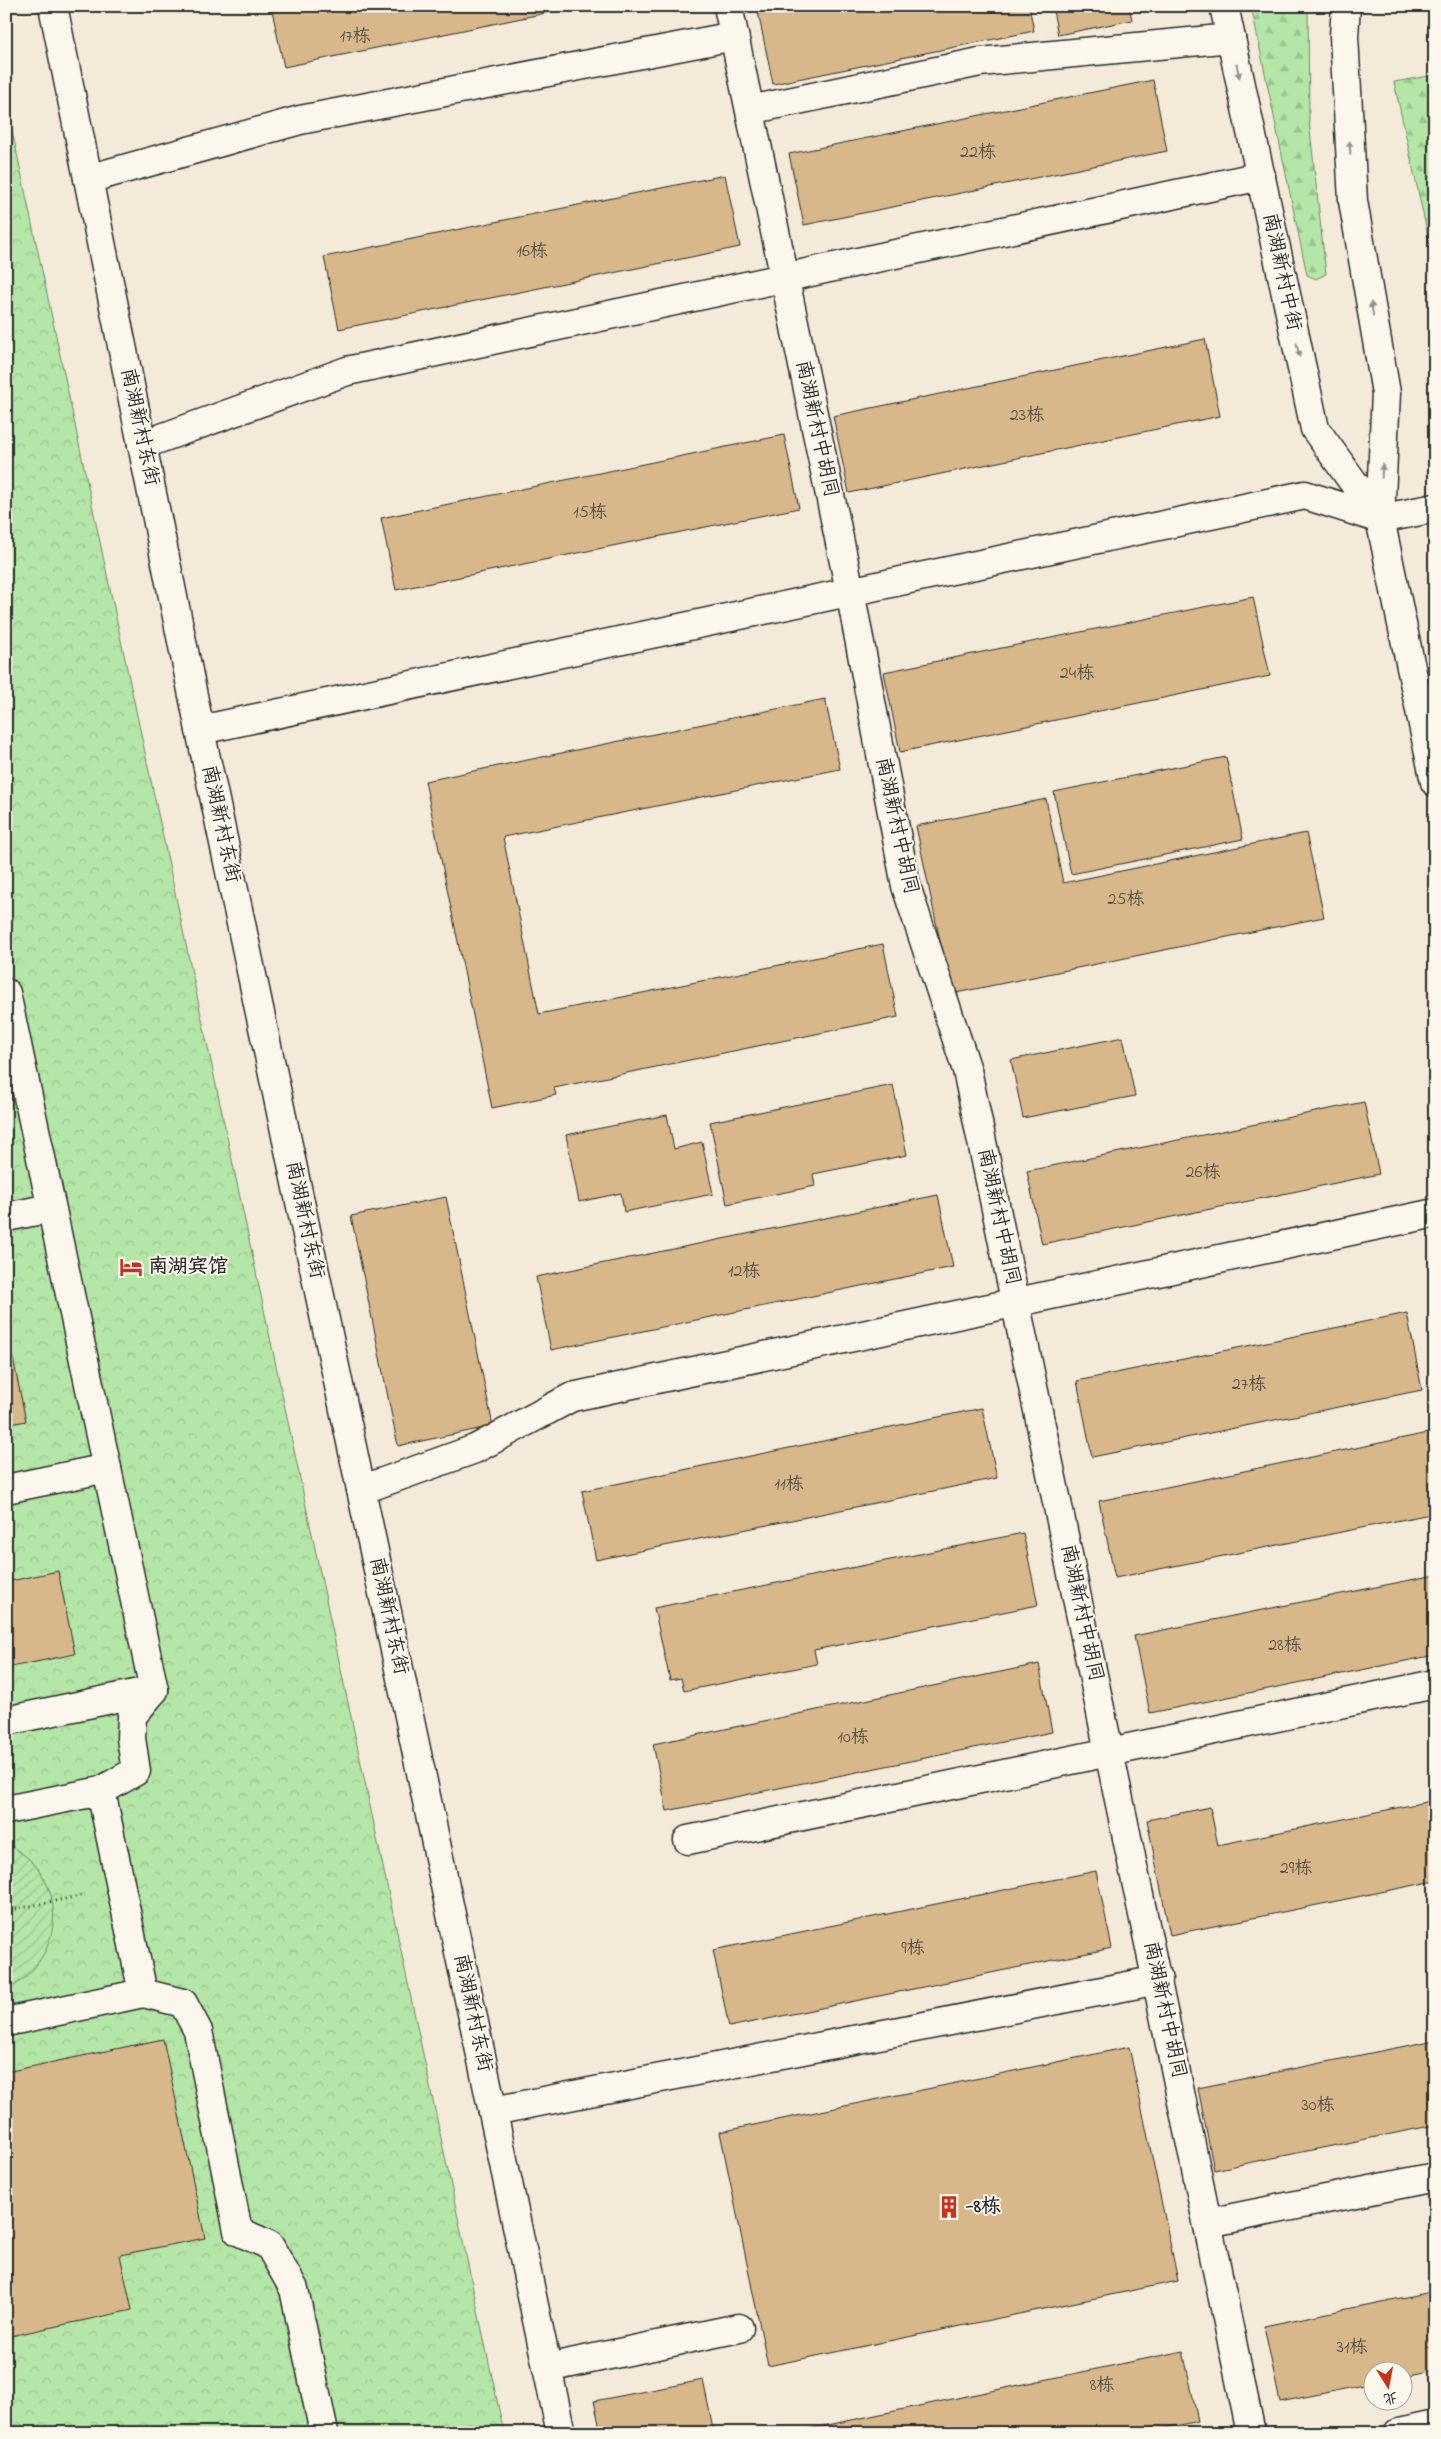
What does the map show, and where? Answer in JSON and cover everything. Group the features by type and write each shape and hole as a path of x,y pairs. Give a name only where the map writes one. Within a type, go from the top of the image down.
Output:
{"street":[{"name":"南湖新村东街","path":"53,6 200,730 561,2433"},
{"name":"南湖新村中胡同","path":"728,6 850,591 906,886 967,1070 1251,2433"},
{"name":"南湖新村中街","path":"1224,6 1316,429 1380,519"},
{"name":"南湖新村中街","path":"1346,6 1344,36 1353,201 1386,393 1380,519 1435,782"},
{"path":"88,178 300,120 734,36"},
{"path":"750,110 980,62 1231,38"},
{"path":"142,445 347,371 1260,176"},
{"path":"200,730 1306,495 1380,519 1435,508"},
{"path":"6,993 154,1690"},
{"path":"6,1217 51,1208"},
{"path":"361,1490 476,1449 572,1397 1016,1304 1435,1213"},
{"path":"6,1489 106,1468"},
{"path":"688,1840 1435,1684"},
{"path":"6,1721 154,1690"},
{"path":"6,1810 101,1791 136,1771 131,1738 132,1716 154,1690"},
{"path":"101,1791 143,1993"},
{"path":"493,2111 1158,1980"},
{"path":"6,2022 143,1993 183,2003 198,2031 238,2231 269,2245 294,2289 324,2433"},
{"path":"1208,2223 1435,2177"},
{"path":"547,2368 739,2328"},
{"path":"1400,2433 1435,2425"}],"path":[{"path":"6,1911 122,1887"}],"green space":[{"path":"1251,6 1308,6 1309,121 1326,274 1316,279 1307,275"},
{"path":"1435,75 1435,268 1394,82"},
{"name":"南湖宾馆","path":"6,102 504,2433 6,2433"},
{"path":"6,1843 30,1860 41,1873 49,1890 53,1907 53,1923 50,1939 43,1955 21,1981 6,1991"}],"building":[{"path":"271,6 580,6 284,67"},
{"path":"788,6 1029,6 1034,31 773,84 758,12"},
{"path":"1052,6 1129,6 1132,20 1058,35"},
{"path":"1153,80 1167,151 804,225 789,154"},
{"path":"725,175 740,247 339,329 324,257"},
{"path":"1205,339 1220,416 849,493 833,416"},
{"path":"784,435 799,508 396,590 381,518"},
{"path":"1253,597 1270,676 900,752 884,672"},
{"path":"825,699 840,769 503,837 539,1014 883,944 898,1017 554,1088 556,1095 492,1108 425,781"},
{"path":"1226,757 1243,839 1071,874 1054,792"},
{"path":"1046,799 1063,883 1306,833 1324,917 951,994 916,826"},
{"path":"1123,1037 1135,1096 1023,1118 1011,1060"},
{"path":"893,1085 907,1155 813,1174 815,1186 727,1204 710,1122"},
{"path":"1364,1102 1379,1174 1042,1244 1027,1171"},
{"path":"667,1115 674,1149 702,1142 713,1194 624,1212 621,1193 579,1202 566,1135"},
{"path":"938,1195 953,1267 551,1350 536,1277"},
{"path":"446,1197 493,1426 398,1446 351,1216"},
{"path":"1407,1313 1422,1390 1092,1457 1077,1381"},
{"path":"6,1344 10,1344 26,1421 6,1425"},
{"path":"982,1408 997,1478 596,1560 582,1491"},
{"path":"1428,1433 1435,1467 1435,1513 1115,1578 1099,1501"},
{"path":"1023,1533 1038,1605 814,1650 817,1664 684,1691 681,1678 670,1680 654,1608"},
{"path":"58,1571 75,1654 6,1668 6,1582"},
{"path":"1435,1575 1435,1655 1150,1713 1134,1636"},
{"path":"1039,1664 1052,1732 667,1811 653,1744"},
{"path":"1435,1800 1435,1881 1170,1935 1147,1820 1210,1807 1218,1845"},
{"path":"1096,1871 1112,1948 729,2027 713,1950"},
{"path":"163,2039 205,2238 120,2255 132,2310 6,2337 6,2072"},
{"path":"1435,2040 1435,2125 1214,2170 1198,2088"},
{"name":"-8栋","path":"1129,2047 1178,2281 768,2366 720,2132"},
{"path":"1435,2291 1435,2371 1414,2375 1414,2362 1364,2362 1364,2385 1280,2402 1264,2326"},
{"path":"1183,2351 1198,2421 1142,2433 794,2432"},
{"path":"703,2380 714,2433 601,2433 594,2401"}],"place":[{"name":"南湖宾馆","path":"131,1267"},
{"name":"-8栋","path":"949,2207"}]}
